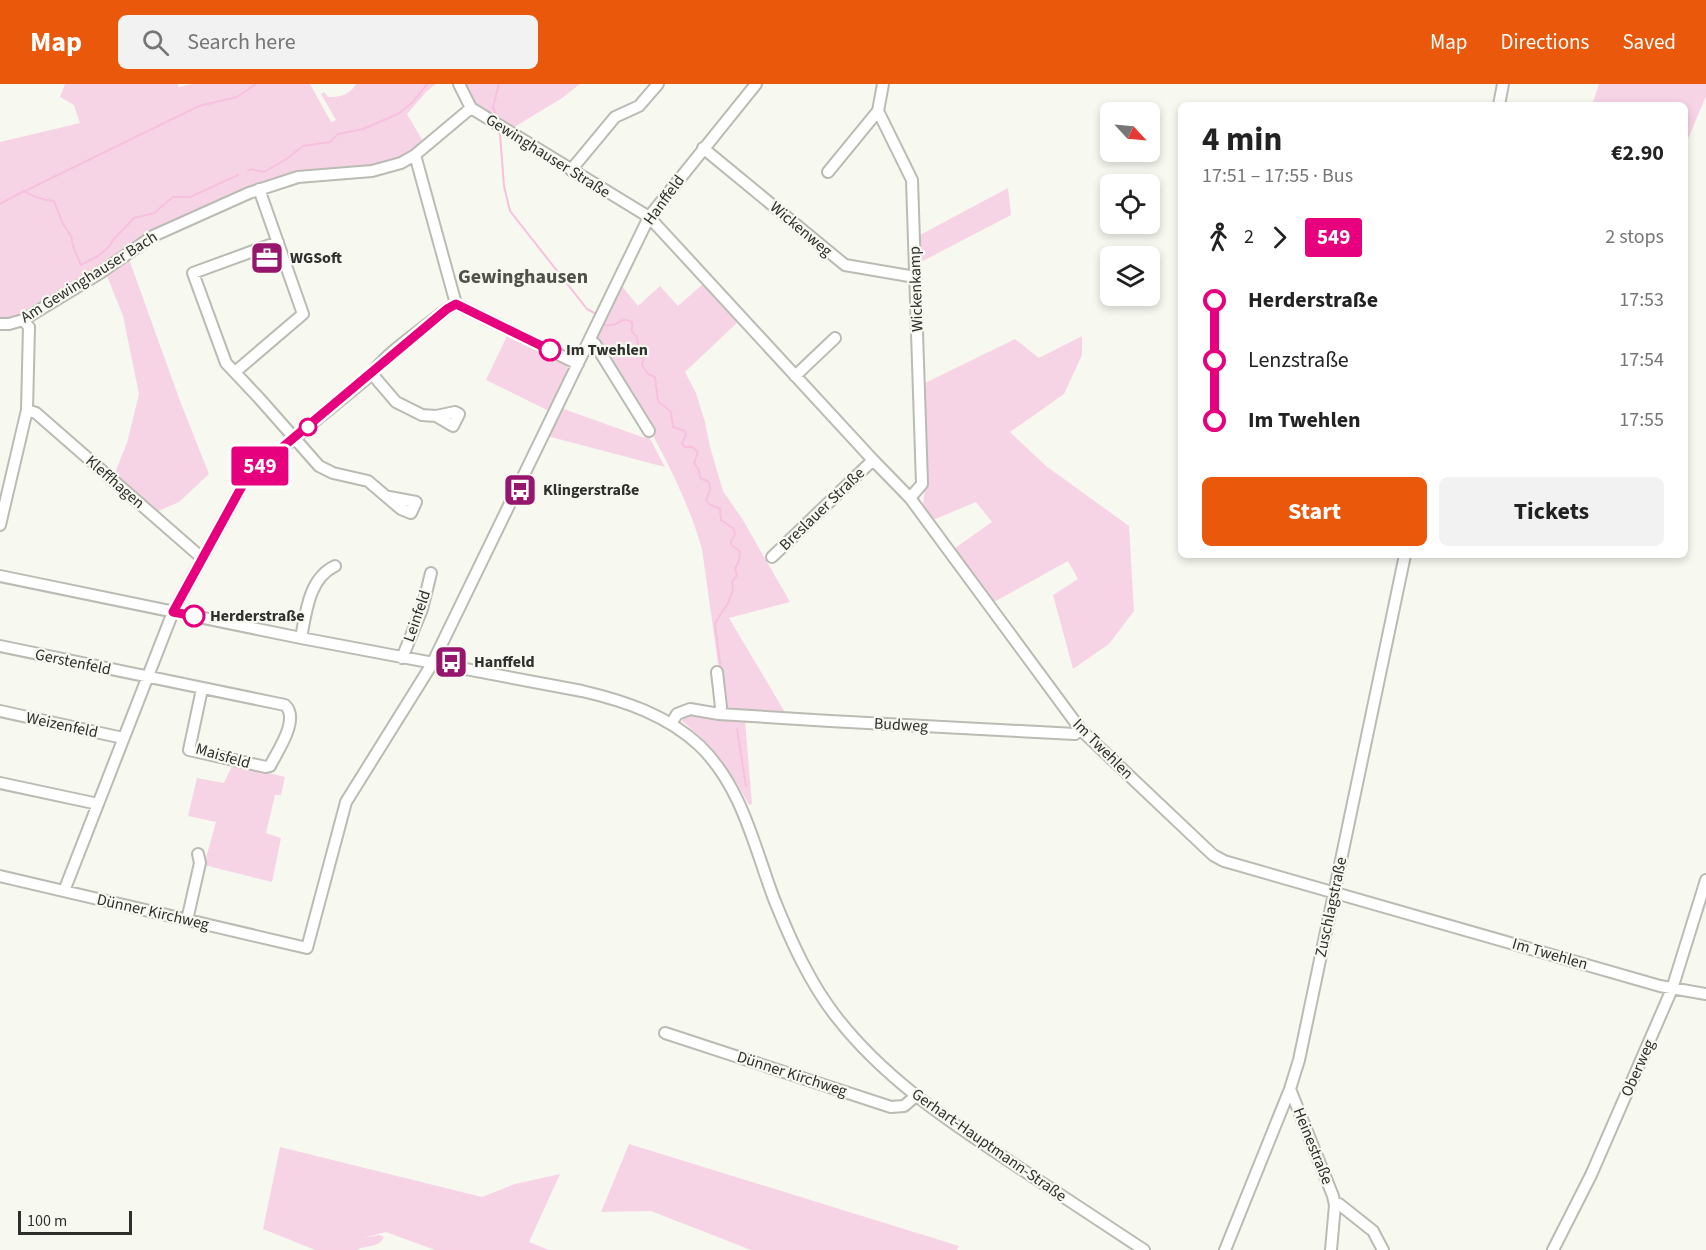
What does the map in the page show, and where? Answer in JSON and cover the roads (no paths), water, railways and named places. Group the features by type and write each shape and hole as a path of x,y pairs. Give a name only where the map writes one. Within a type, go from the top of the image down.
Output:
{"street":[{"name":"Gewinghauser Straße","path":"459,84 471,108 649,217"},
{"path":"571,170 615,117 639,106 658,84"},
{"name":"Hanffeld","path":"307,948 346,802 432,664 649,217 756,84"},
{"path":"828,172 878,111 883,84"},
{"path":"1500,102 1503,84"},
{"name":"Am Gewinghauser Bach","path":"0,324 23,320 100,273 153,236 259,189 298,177 372,171 400,163 415,155 471,108"},
{"name":"Wickenkamp","path":"878,111 912,180 922,484 910,498"},
{"name":"Wickenweg","path":"703,148 844,265 915,277"},
{"path":"415,155 456,304 578,364"},
{"path":"235,372 303,314 259,189"},
{"name":"Im Twehlen","path":"649,217 910,498 1081,730 1213,855 1224,861 1672,989 1706,994"},
{"path":"278,242 193,273 226,363 319,466 333,473 368,481 389,497"},
{"path":"64,891 173,612 247,477 372,374 375,368 393,353 456,304"},
{"path":"0,525 27,410 29,327 23,320"},
{"path":"795,375 835,338"},
{"path":"590,340 595,344 649,431"},
{"path":"372,374 396,402 422,415 435,416"},
{"name":"Kleffhagen","path":"27,410 36,413 202,558"},
{"name":"Breslauer Straße","path":"772,557 873,460"},
{"name":"Zuschlagstraße","path":"1225,1250 1290,1089 1299,1060 1404,558"},
{"path":"301,638 309,600 324,571 335,566"},
{"name":"Leinfeld","path":"402,658 422,609 431,573"},
{"name":"Gerhart-Hauptmann-Straße","path":"0,576 620,700 671,724 700,747 737,798 775,900 811,980 838,1019 875,1059 937,1113 1144,1250"},
{"name":"Gerstenfeld","path":"0,646 146,677"},
{"path":"717,672 721,707 719,714"},
{"name":"Maisfeld","path":"146,677 285,705 289,709 291,722 270,766 189,750 202,689"},
{"name":"Budweg","path":"671,724 677,714 690,709 719,714 1075,734 1081,730"},
{"name":"Weizenfeld","path":"0,711 123,738"},
{"path":"0,783 98,804"},
{"path":"187,920 200,863 198,854"},
{"name":"Dünner Kirchweg","path":"0,876 307,948"},
{"name":"Oberweg","path":"1553,1250 1590,1175 1672,989 1706,880"},
{"name":"Dünner Kirchweg","path":"665,1033 891,1107 904,1106 916,1096"},
{"name":"Heinestraße","path":"1290,1089 1335,1204 1331,1250"},
{"name":"Heinestraße","path":"1335,1204 1339,1204 1373,1231 1383,1250"}],"waterway":[{"path":"25,191 199,106 237,97 256,84"},
{"path":"248,171 251,169 264,172 303,146 330,142 338,134 363,129 398,114 413,102 427,84"},
{"path":"498,119 493,107 499,84"},
{"path":"500,134 504,186 510,211 587,309 598,315"},
{"path":"0,204 24,191 39,198 54,201 63,224 71,236 81,265 109,247 134,218 154,213 173,197 190,197 238,175"},
{"path":"602,325 612,325 625,320 632,322 632,332 637,337 638,346 644,356 642,365 648,374 655,377 658,401 671,412 673,427 685,431 686,435 682,443 684,447 692,447 698,452 694,463 699,470 700,478 709,482 710,490 706,500 720,509 721,520 734,529 735,535 731,545 740,551 735,569 737,575 732,582 733,590 728,603 715,623 721,671"},
{"path":"737,729 746,786"}],"place":[{"name":"WGSoft","path":"267,258"},
{"name":"Im Twehlen","path":"550,350"},
{"name":"Klingerstraße","path":"520,490"},
{"name":"Herderstraße","path":"194,616"},
{"name":"Hanffeld","path":"451,662"}],"district":[{"name":"Gewinghausen","path":"523,277"}]}
